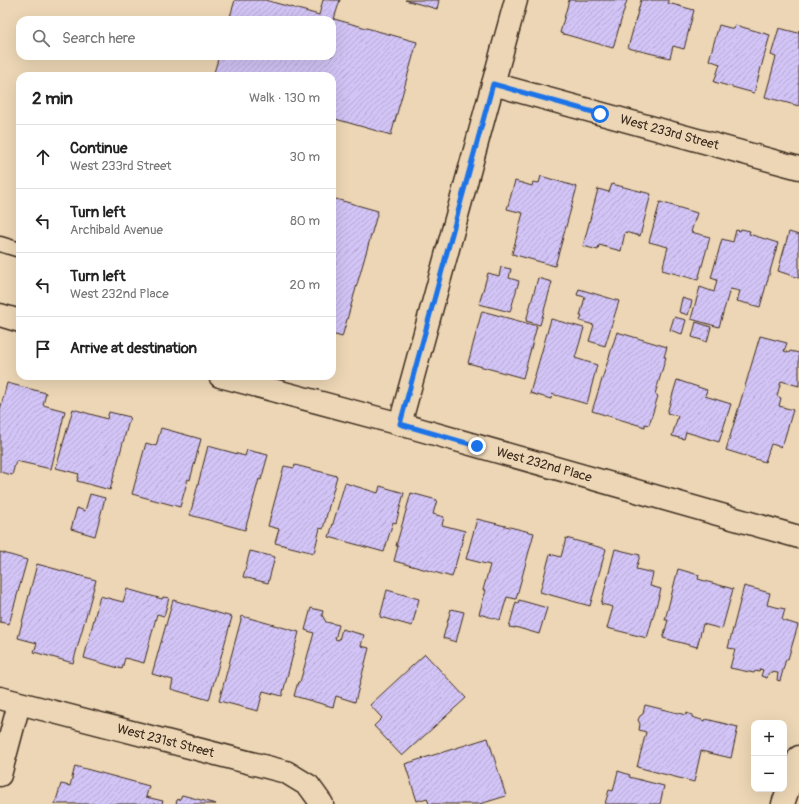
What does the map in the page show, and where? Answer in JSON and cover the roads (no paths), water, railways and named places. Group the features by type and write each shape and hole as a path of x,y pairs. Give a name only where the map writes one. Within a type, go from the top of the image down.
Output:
{"street":[{"path":"400,424 516,0"},
{"name":"West 233rd Street","path":"493,84 799,168"},
{"path":"0,315 16,320"},
{"name":"West 232nd Place","path":"237,380 400,424 799,537"},
{"path":"0,775 10,701"},
{"name":"West 231st Street","path":"10,701 286,772 310,786 322,803"},
{"path":"783,804 799,757"}],"lane":[{"path":"0,244 16,249"}]}
